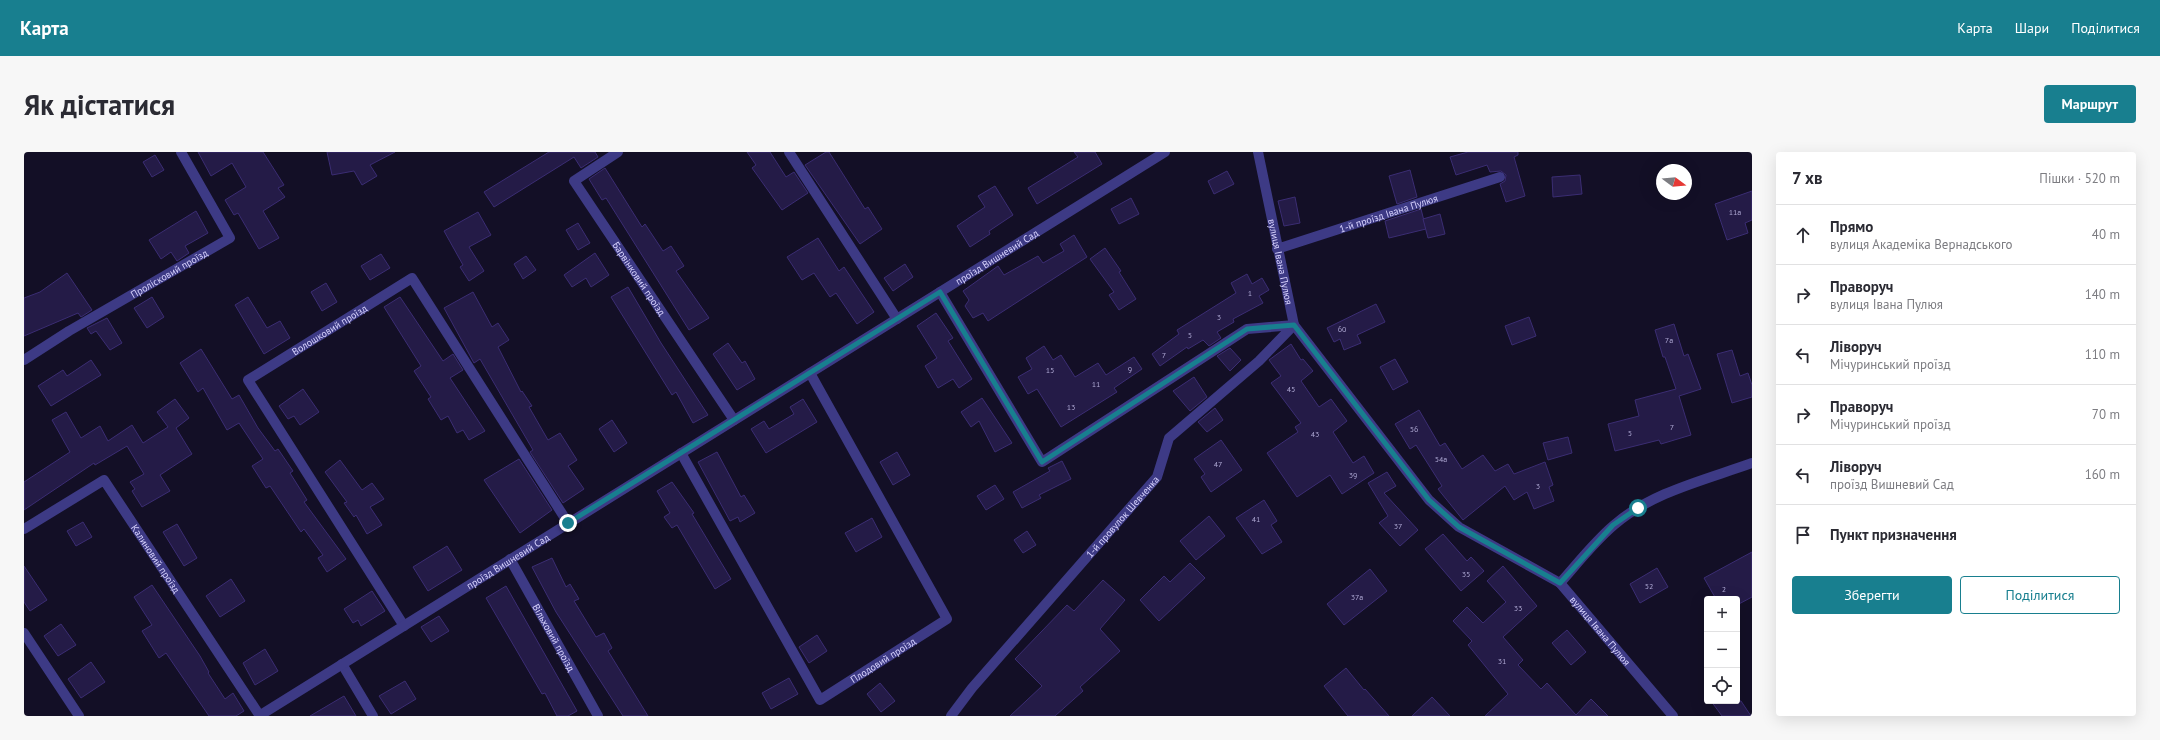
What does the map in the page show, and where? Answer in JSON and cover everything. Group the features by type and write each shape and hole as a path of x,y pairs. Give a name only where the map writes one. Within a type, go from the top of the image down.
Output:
{"street":[{"name":"Пролісковий проїзд","path":"24,360 69,331 230,238 181,152"},
{"name":"Барвінковий проїзд","path":"618,152 574,181 734,420"},
{"path":"789,152 897,319"},
{"name":"проїзд Вишневий Сад","path":"259,716 1165,152"},
{"name":"вулиця Івана Пулюя","path":"1258,152 1294,325 1429,500 1459,527 1560,583 1673,716"},
{"name":"1-й проїзд Івана Пулюя","path":"1278,249 1500,177"},
{"name":"Волошковий проїзд","path":"404,626 248,380 412,278 568,523"},
{"path":"940,292 1042,462 1247,329 1294,325"},
{"name":"1-й провулок Шевченка","path":"951,716 972,688 1157,478 1169,438 1259,361 1294,325"},
{"name":"Плодовий проїзд","path":"681,453 820,700 947,619 810,373"},
{"path":"1560,583 1613,525 1638,508 1661,496 1752,463"},
{"name":"Калиновий проїзд","path":"24,529 104,480 259,716"},
{"name":"Вільховий проїзд","path":"510,559 598,716"},
{"path":"24,633 79,716"},
{"path":"342,664 373,716"}],"building":[{"path":"198,152 263,152 284,185 278,188 285,197 263,211 279,238 259,249 238,213 234,215 225,200 246,187 232,163 211,176"},
{"path":"327,152 395,152 370,165 377,176 362,185 354,171 332,175"},
{"path":"549,152 595,152 598,157 581,168 574,157 494,207 484,192"},
{"path":"747,152 770,152 786,177 794,172 808,193 782,210 752,168 756,165"},
{"path":"826,152 829,152 865,209 868,207 882,229 860,244 805,165"},
{"path":"1074,152 1095,152 1102,164 1037,204 1028,188 1078,157"},
{"path":"1468,152 1518,152 1518,155 1514,157 1525,196 1506,202 1500,184 1505,181 1506,175 1501,171 1490,172 1487,165 1456,175 1450,157"},
{"path":"155,155 164,170 152,177 143,162"},
{"path":"605,168 642,227 645,224 663,251 671,246 684,266 676,271 709,318 689,330 606,198 602,200 589,179"},
{"path":"1410,170 1417,197 1397,204 1389,176"},
{"path":"1227,171 1234,184 1214,194 1208,181"},
{"path":"1580,175 1582,194 1553,197 1552,177"},
{"path":"995,186 1013,215 989,231 990,234 970,247 957,226 985,207 978,196"},
{"path":"1752,191 1752,220 1745,223 1748,233 1727,240 1715,204"},
{"path":"1295,197 1300,223 1284,226 1278,201"},
{"path":"1131,198 1139,214 1119,224 1111,209"},
{"path":"1421,209 1426,229 1389,238 1385,221"},
{"path":"196,211 208,233 185,246 189,253 177,261 171,252 161,259 149,240"},
{"path":"478,212 491,235 469,247 484,271 469,281 460,267 463,265 444,231"},
{"path":"1440,214 1445,234 1428,238 1423,219"},
{"path":"578,223 590,243 578,250 566,230"},
{"path":"1074,235 1087,257 988,321 983,313 973,318 965,306 969,300 963,291 998,266 1004,275 1038,256 1043,263 1064,251 1060,244"},
{"path":"818,238 839,271 844,267 874,312 857,324 836,293 830,297 814,273 802,280 787,257"},
{"path":"1105,248 1121,271 1119,272 1136,299 1119,310 1109,295 1114,292 1090,259"},
{"path":"595,253 609,275 591,287 586,278 572,287 564,275"},
{"path":"381,254 390,268 370,280 361,266"},
{"path":"526,256 536,270 523,279 514,264"},
{"path":"905,264 913,277 893,291 884,278"},
{"path":"67,273 92,310 81,317 78,313 24,336 24,298 40,292"},
{"path":"1247,274 1252,284 1262,278 1269,290 1259,296 1263,303 1233,319 1234,322 1217,332 1221,338 1209,346 1203,340 1188,349 1187,347 1160,366 1152,354 1179,334 1177,330 1236,293 1231,283"},
{"path":"326,283 337,302 322,311 311,292"},
{"path":"628,287 661,343 708,415 693,423 676,392 672,395 611,297"},
{"path":"473,292 492,327 498,323 509,340 498,347 521,392 522,391 532,406 529,407 548,440 560,433 577,460 568,466 584,489 563,503 530,452 533,450 480,359 474,363 444,308"},
{"path":"152,297 164,317 147,328 134,308"},
{"path":"248,297 267,328 280,321 290,338 264,354 235,305"},
{"path":"400,297 443,361 453,354 463,370 450,378 485,431 469,440 463,430 457,433 448,416 441,420 428,399 431,397 414,371 421,366 384,307"},
{"path":"1376,304 1385,322 1357,335 1361,343 1344,350 1340,339 1334,342 1327,328"},
{"path":"936,313 953,338 948,341 972,379 959,388 953,379 938,388 925,366 937,358 917,326"},
{"path":"1529,317 1536,336 1512,345 1505,326"},
{"path":"107,318 122,343 110,350 96,331 91,334 87,328"},
{"path":"1674,324 1684,356 1688,354 1701,389 1679,396 1691,435 1661,444 1659,440 1615,451 1608,424 1639,416 1635,400 1676,389 1665,357 1663,357 1655,330"},
{"path":"728,343 742,363 745,361 755,379 737,390 713,354"},
{"path":"1291,344 1301,360 1303,359 1313,371 1301,381 1319,407 1331,399 1347,421 1333,432 1353,463 1364,456 1374,473 1342,494 1330,475 1297,497 1267,453 1298,432 1295,427 1301,423 1271,383 1281,376 1269,360"},
{"path":"1044,346 1053,360 1061,355 1075,377 1098,363 1106,375 1134,357 1142,369 1114,388 1117,392 1061,427 1037,389 1028,394 1018,377 1032,369 1026,358"},
{"path":"1230,348 1241,360 1230,371 1217,356"},
{"path":"201,349 232,399 239,395 258,428 275,451 278,449 293,471 290,473 307,500 304,502 346,559 327,572 318,558 323,555 304,529 301,532 270,486 266,488 252,466 263,459 239,423 227,430 203,388 198,392 180,363"},
{"path":"1732,350 1740,376 1748,373 1752,385 1752,397 1732,403 1717,354"},
{"path":"1395,359 1408,382 1393,390 1380,367"},
{"path":"91,360 101,375 51,406 38,386 63,370 67,376"},
{"path":"1194,377 1207,397 1190,411 1173,391"},
{"path":"303,389 319,412 300,425 294,416 288,419 279,406"},
{"path":"982,398 1012,443 995,452 979,421 971,427 961,412"},
{"path":"175,399 189,418 176,428 192,454 160,475 170,491 142,507 132,491 135,489 130,482 144,474 127,446 95,465 94,463 24,510 24,482 70,452 52,420 66,412 81,438 100,426 108,441 132,425 143,443 168,427 157,412"},
{"path":"803,399 817,422 766,453 751,429 764,421 769,429 794,414 790,407"},
{"path":"1215,408 1223,420 1207,432 1198,422"},
{"path":"1419,410 1440,446 1445,443 1462,469 1483,455 1495,471 1508,464 1514,474 1545,462 1553,485 1549,487 1554,501 1534,509 1527,492 1514,500 1505,486 1463,520 1438,489 1442,486 1416,445 1410,449 1395,424"},
{"path":"612,420 627,443 614,452 599,429"},
{"path":"1568,437 1572,453 1548,460 1543,443"},
{"path":"1221,440 1242,470 1211,492 1201,477 1205,474 1194,459"},
{"path":"717,452 741,497 744,495 755,513 740,522 738,517 730,521 698,462"},
{"path":"897,452 910,475 893,485 880,462"},
{"path":"519,459 552,510 520,533 484,480"},
{"path":"340,460 362,490 372,483 384,499 370,507 382,525 367,534 356,515 354,517 344,503 347,502 325,472"},
{"path":"1062,461 1071,479 1039,495 1041,498 1022,508 1013,492 1050,471 1048,468"},
{"path":"1387,472 1396,486 1384,493 1418,530 1400,546 1379,523 1388,516 1368,483"},
{"path":"672,482 694,513 692,514 731,579 715,589 677,525 672,528 664,517 670,513 657,491"},
{"path":"995,485 1004,499 986,510 977,496"},
{"path":"1264,500 1277,521 1271,525 1282,542 1262,554 1236,518"},
{"path":"1209,516 1225,536 1196,560 1180,541"},
{"path":"872,518 882,537 856,552 845,533"},
{"path":"83,522 92,537 76,546 67,531"},
{"path":"177,524 197,558 184,566 163,532"},
{"path":"1027,531 1036,545 1023,553 1014,540"},
{"path":"1443,534 1467,561 1471,557 1484,571 1461,591 1425,549"},
{"path":"447,546 462,570 428,591 413,567"},
{"path":"1752,552 1752,597 1740,603 1740,596 1714,596 1704,578"},
{"path":"552,558 566,587 570,584 579,599 574,601 596,637 604,633 612,648 608,651 648,716 623,716 556,612 532,567"},
{"path":"1190,563 1205,578 1159,621 1140,600 1164,576 1170,582"},
{"path":"24,566 47,600 30,611 24,602"},
{"path":"1503,566 1537,606 1503,637 1523,660 1518,665 1541,689 1547,683 1576,715 1591,699 1608,716 1485,716 1508,694 1468,645 1472,641 1453,621 1467,607 1483,623 1506,602 1487,581"},
{"path":"1657,568 1668,587 1640,603 1630,584"},
{"path":"1370,569 1387,591 1344,625 1327,604"},
{"path":"231,579 245,601 220,617 206,596"},
{"path":"1103,580 1125,600 1100,629 1120,651 1080,687 1083,691 1055,716 1010,716 1042,686 1015,659 1067,605 1074,611"},
{"path":"152,585 200,656 209,672 208,673 225,699 233,693 244,711 236,716 209,716 166,653 159,658 142,631 152,625 134,597"},
{"path":"506,586 577,711 568,716 557,716 545,693 542,694 486,598"},
{"path":"372,591 385,611 361,626 358,620 353,623 344,609"},
{"path":"439,616 449,631 431,642 421,627"},
{"path":"61,624 76,645 58,656 44,636"},
{"path":"1567,630 1586,652 1571,665 1552,643"},
{"path":"817,635 827,651 809,663 799,647"},
{"path":"265,649 278,671 255,685 243,663"},
{"path":"91,662 105,682 81,698 68,679"},
{"path":"1346,668 1364,690 1365,689 1389,716 1348,716 1324,686"},
{"path":"789,678 798,694 771,709 762,693"},
{"path":"405,681 416,699 391,714 379,696"},
{"path":"880,683 895,701 881,712 867,694"},
{"path":"344,696 356,716 310,716"},
{"path":"1432,697 1450,716 1412,716"},
{"path":"1741,701 1751,716 1722,716 1713,704 1740,704"}],"route":[{"path":"568,523 940,292 1042,462 1247,329 1294,325 1429,500 1459,527 1560,583 1613,525 1638,508"}]}
